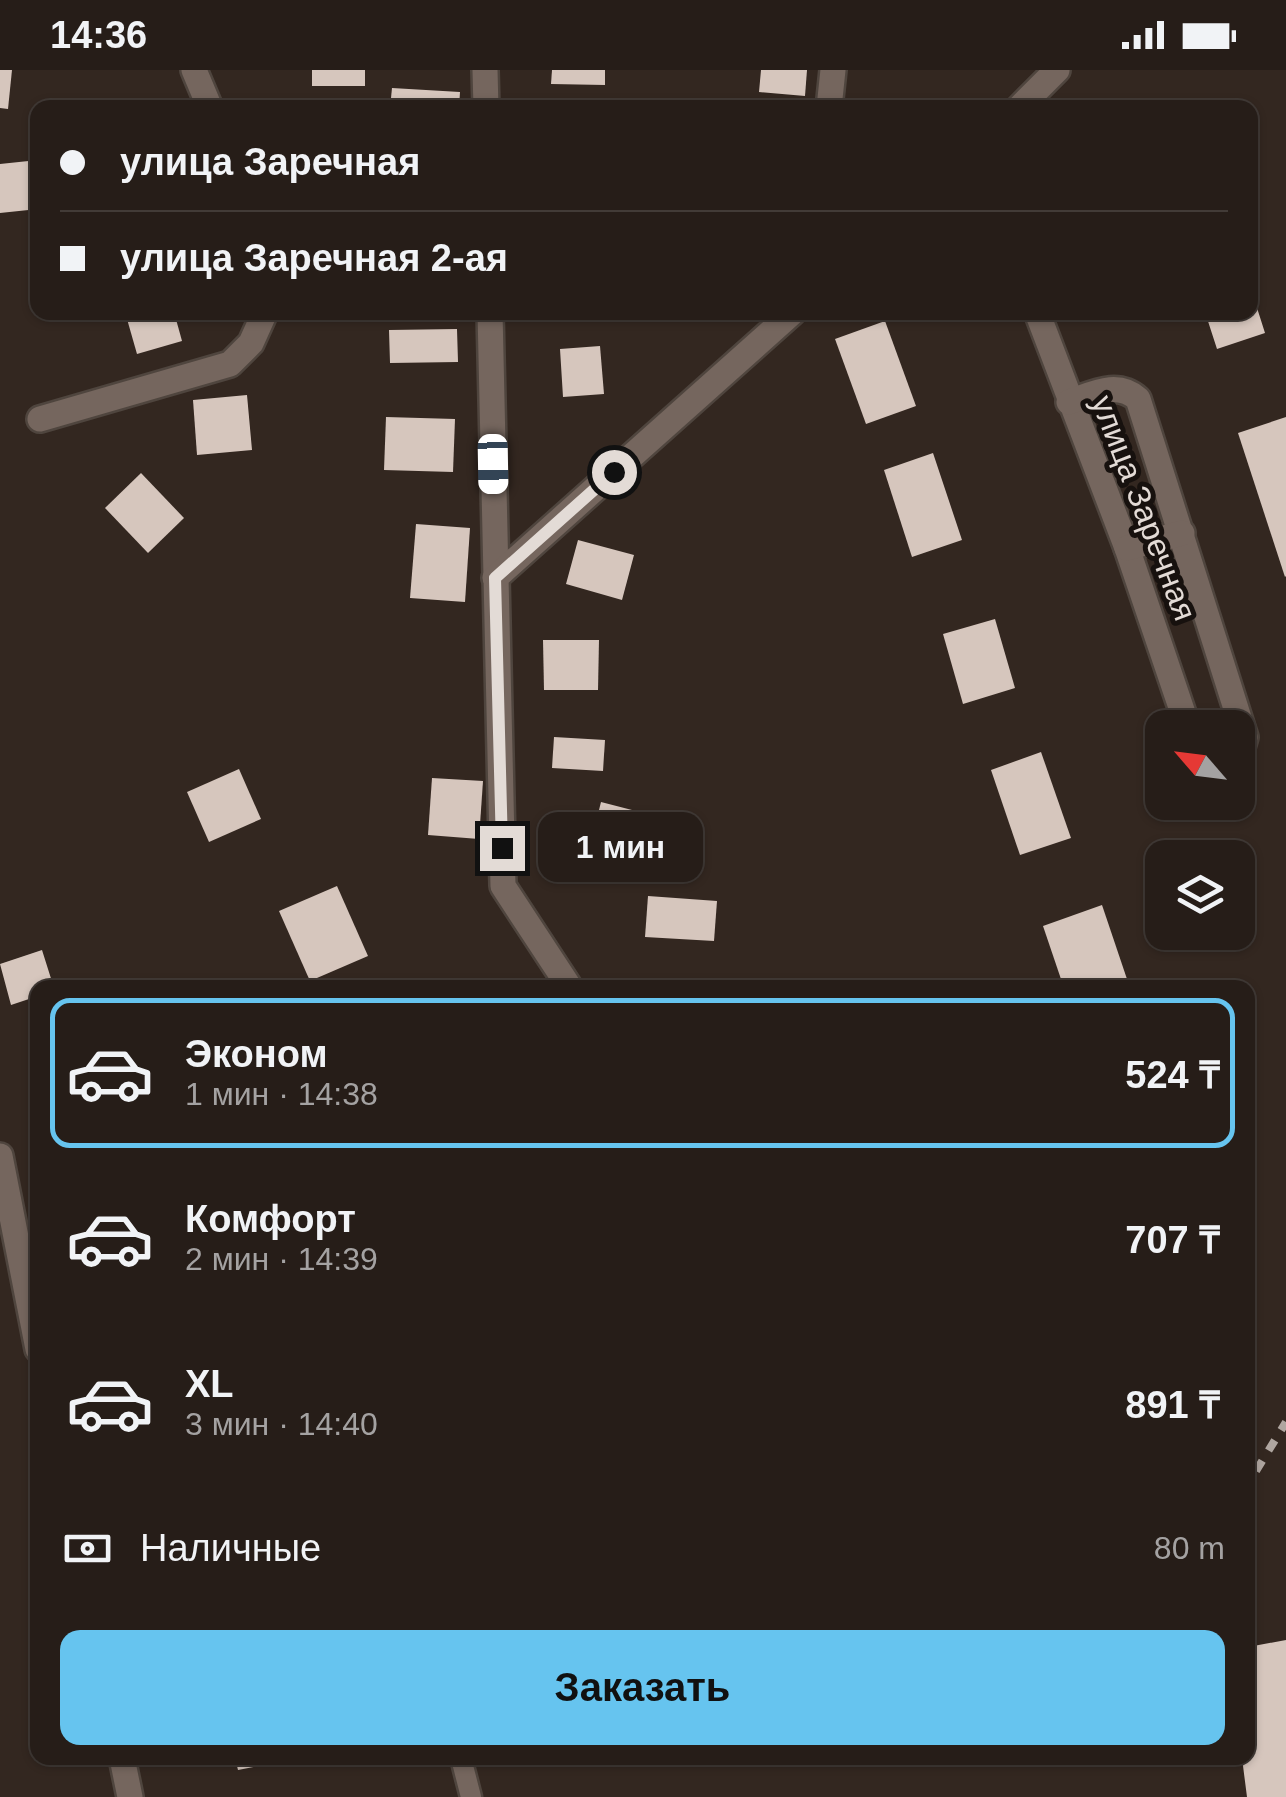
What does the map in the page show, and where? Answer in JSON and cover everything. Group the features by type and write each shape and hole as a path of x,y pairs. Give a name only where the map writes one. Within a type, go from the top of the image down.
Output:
{"street":[{"path":"194,70 207,100"},
{"path":"486,70 486,100"},
{"path":"829,100 833,70"},
{"path":"1027,100 1057,70"},
{"path":"40,418 230,364 251,343 261,320"},
{"path":"490,320 502,886 565,980"},
{"path":"495,578 784,320"},
{"name":"улица Заречная","path":"1039,320 1127,548 1182,710"},
{"path":"1069,402 1112,388 1126,390 1138,399 1237,710"},
{"path":"1127,548 1182,533"},
{"path":"0,1156 30,1308"},
{"path":"123,1765 130,1797"}],"lane":[{"path":"463,1765 471,1797"}],"building":[{"path":"0,70 12,70 8,109 0,108"},
{"path":"312,70 365,70 365,86 312,86"},
{"path":"552,70 605,70 605,85 551,84"},
{"path":"761,70 807,70 805,96 759,92"},
{"path":"392,88 460,92 460,100 391,100"},
{"path":"30,161 30,210 0,213 0,164"},
{"path":"1258,311 1265,333 1217,349 1208,320 1258,320"},
{"path":"127,320 176,320 182,341 137,354"},
{"path":"885,321 916,406 866,424 835,339"},
{"path":"457,329 458,362 390,363 389,330"},
{"path":"600,346 604,394 563,397 560,349"},
{"path":"247,395 252,450 197,455 193,400"},
{"path":"386,417 455,419 453,472 384,470"},
{"path":"1286,417 1286,576 1285,577 1238,433"},
{"path":"933,453 962,540 912,557 884,470"},
{"path":"141,473 184,518 148,553 105,508"},
{"path":"416,524 470,528 465,602 410,598"},
{"path":"578,540 634,555 622,600 566,584"},
{"path":"995,619 1015,688 963,704 943,634"},
{"path":"543,640 599,640 598,690 544,690"},
{"path":"554,737 605,740 603,771 552,768"},
{"path":"1041,752 1071,838 1020,855 991,770"},
{"path":"239,769 261,819 209,842 187,792"},
{"path":"432,778 483,781 479,839 428,835"},
{"path":"601,802 663,818 649,870 588,854"},
{"path":"337,886 368,956 310,980 279,911"},
{"path":"648,896 717,901 714,941 645,937"},
{"path":"1102,905 1127,980 1061,980 1043,926"},
{"path":"42,950 51,980 30,980 30,999 11,1005 0,964"},
{"path":"1286,1640 1286,1797 1247,1797 1243,1765 1255,1765 1255,1646"},
{"path":"237,1765 263,1765 238,1770"}],"railway":[{"path":"1256,1471 1286,1422"}],"route":[{"path":"502,848 495,578 614,472"}]}
